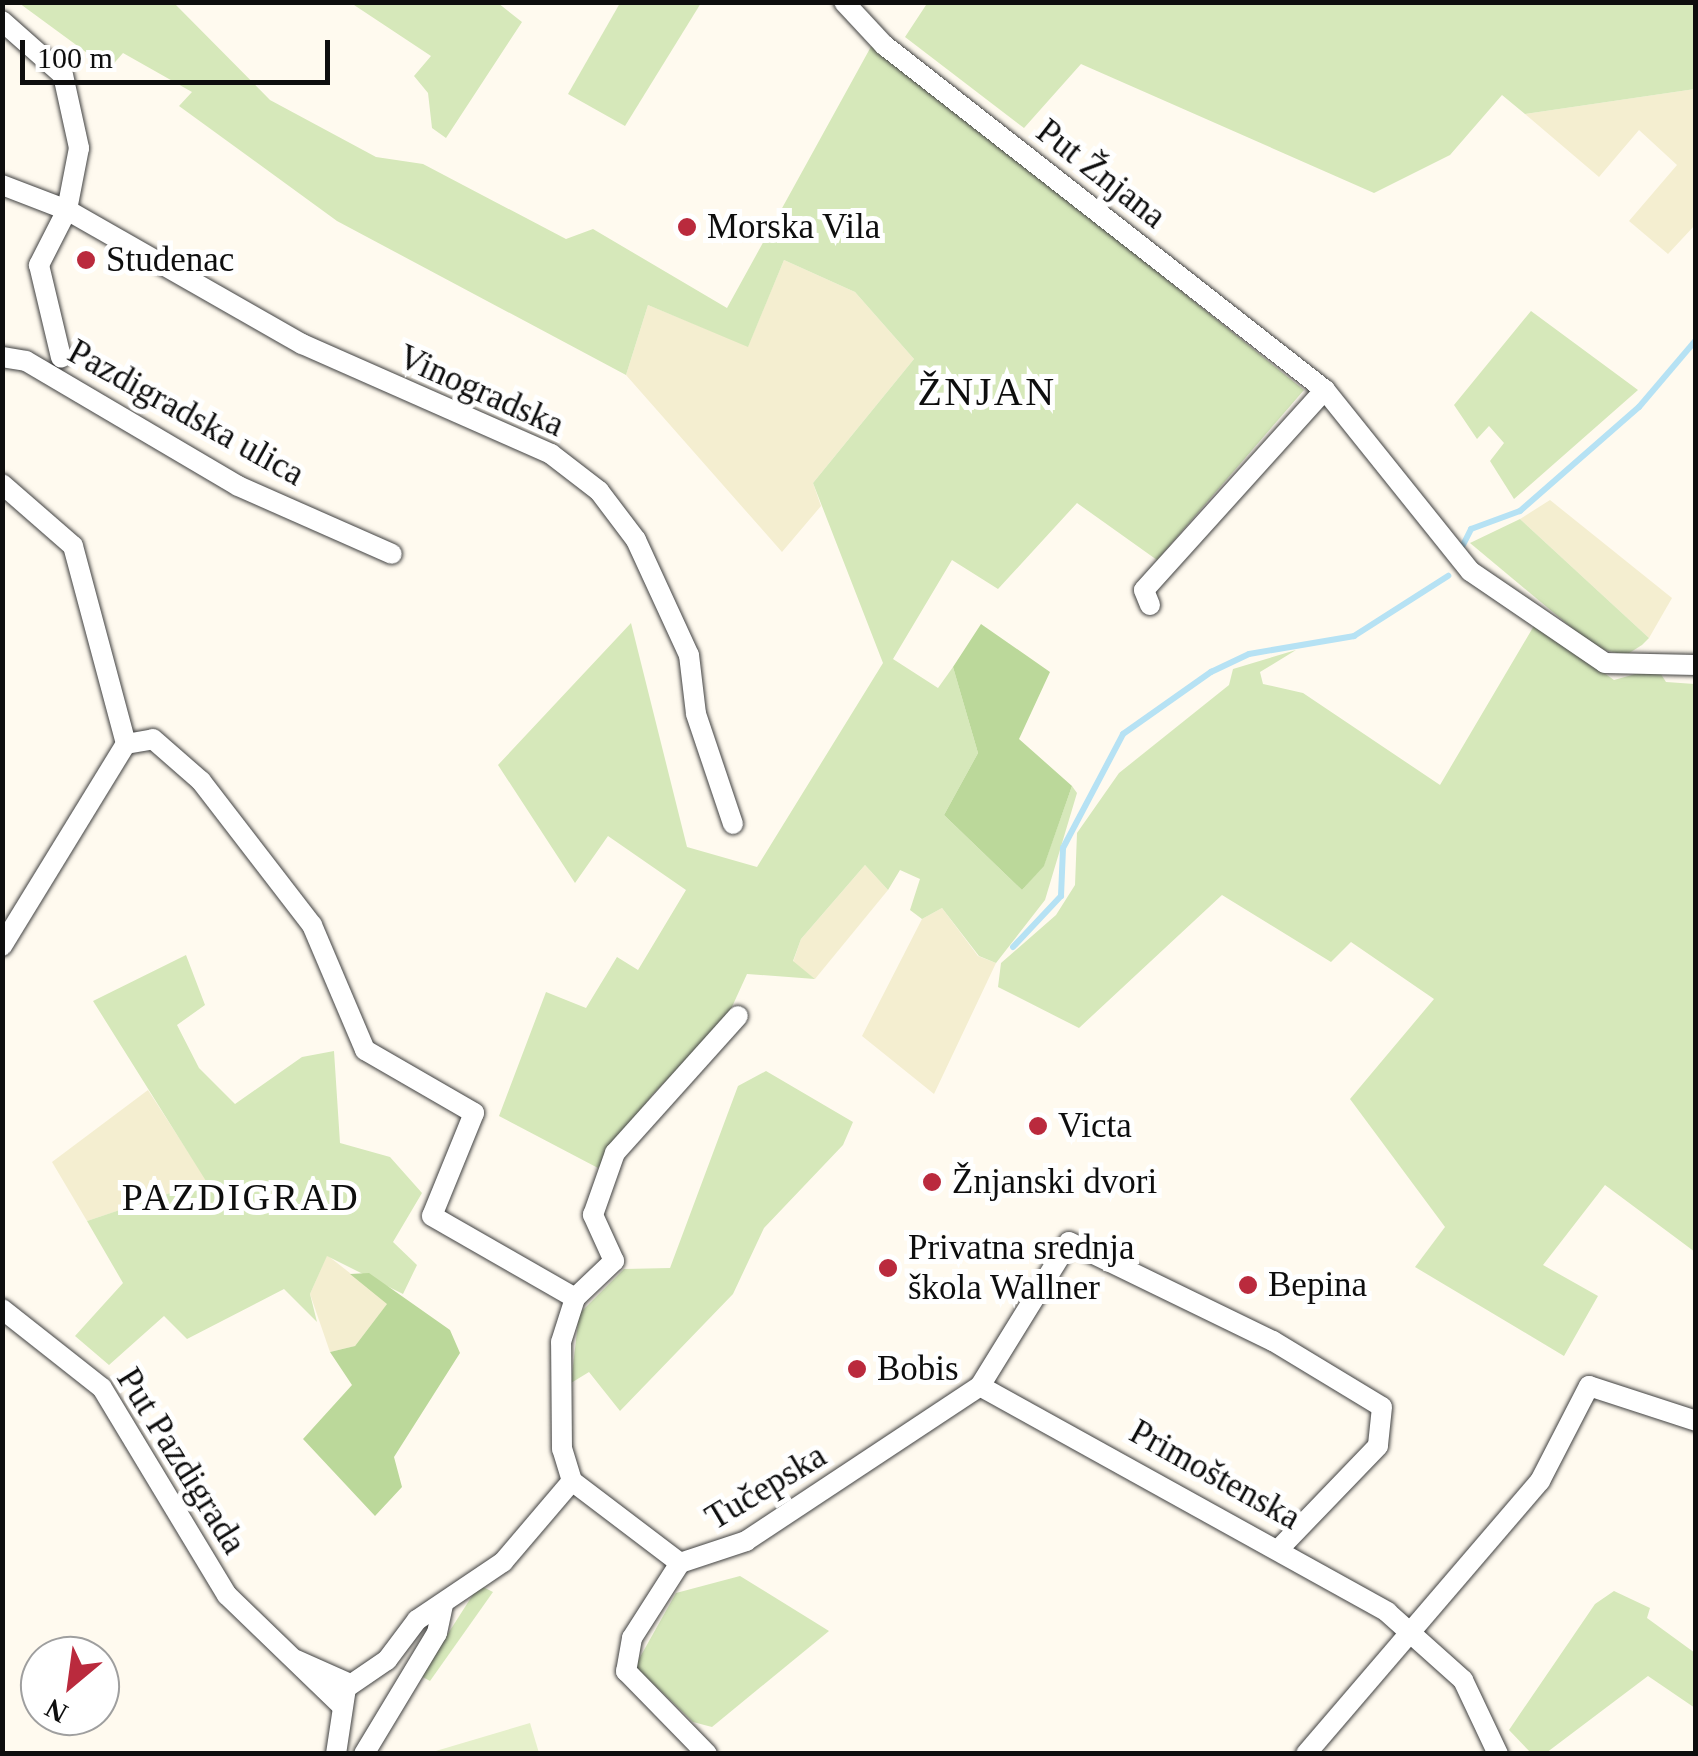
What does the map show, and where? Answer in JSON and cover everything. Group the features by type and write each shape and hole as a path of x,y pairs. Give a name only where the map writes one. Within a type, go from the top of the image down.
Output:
{"street":[{"name":"Put Žnjana","path":"844,2 884,45 1324,390 1470,571 1605,663 1696,664"},
{"path":"2,21 63,75 80,148 67,210 39,265 61,357"},
{"name":"Vinogradska","path":"2,185 67,210 302,344 551,454 599,491 636,540 690,654 696,714 733,824"},
{"name":"Pazdigradska ulica","path":"2,357 26,360 238,486 392,554"},
{"path":"1150,605 1144,590 1324,390"},
{"path":"2,484 73,546 126,744 2,946"},
{"path":"126,744 152,740 200,781 312,925 365,1050 474,1114 432,1216 575,1298"},
{"path":"680,1563 572,1482 562,1449 562,1342 575,1298 614,1261 593,1214 615,1153 738,1016"},
{"path":"980,1386 1059,1246 1083,1242 1374,1399 1384,1419 1378,1446 1280,1548"},
{"name":"Put Pazdigrada","path":"2,1309 35,1328 110,1398 227,1595 342,1712"},
{"path":"2,1323 35,1328"},
{"name":"Primoštenska","path":"980,1386 1280,1548 1410,1634 1463,1680 1498,1754"},
{"name":"Tučepska","path":"707,1754 626,1672 632,1638 680,1563 746,1541 980,1386"},
{"path":"1306,1754 1540,1481 1588,1386 1696,1420"},
{"path":"336,1754 342,1712 356,1682 443,1605 503,1562 572,1482"},
{"path":"364,1754 437,1633 443,1605"},
{"name":"Put Pazdigrada","path":"294,1660 356,1682"},
{"path":"356,1682 386,1688 388,1718"},
{"path":"342,1712 362,1732 388,1718"}],"shaded area":[{"path":"1695,89 1695,225 1668,254 1629,221 1677,165 1639,130 1599,177 1525,114"},
{"path":"784,260 855,292 914,359 813,483 821,506 782,552 626,375 648,305 748,346"},
{"path":"1550,500 1672,598 1649,638 1520,519"},
{"path":"865,865 888,890 815,979 793,962 801,939"},
{"path":"942,908 978,956 996,963 934,1094 862,1036 922,919"},
{"path":"148,1090 207,1181 87,1221 52,1162"},
{"path":"327,1255 388,1303 355,1346 330,1352 310,1294"}],"green space":[{"path":"928,2 1695,3 1695,89 1525,114 1502,95 1450,155 1374,193 1081,64 1024,128 905,37"},
{"path":"19,3 174,3 270,100 376,157 423,164 566,239 593,229 727,308 873,43 1304,390 1157,560 1077,503 998,589 952,560 893,659 938,688 953,667 978,753 944,815 1022,890 1044,865 1072,786 1077,793 1045,900 996,963 979,956 942,908 922,919 910,910 920,879 900,870 888,890 865,865 801,939 793,961 815,979 747,974 726,1020 652,1095 598,1168 499,1116 546,992 586,1008 617,957 638,970 686,890 608,836 575,883 498,765 631,623 687,847 757,867 883,663 813,483 914,359 855,292 784,260 748,347 648,305 626,375 337,221 179,106 192,92 123,53 109,69"},
{"path":"351,3 498,3 522,22 446,138 432,128 428,93 414,76 431,56"},
{"path":"620,3 701,3 625,126 568,94"},
{"path":"1531,311 1638,390 1514,499 1490,461 1504,443 1489,426 1477,439 1454,405"},
{"path":"1520,519 1649,638 1626,655 1596,648 1470,543"},
{"path":"981,624 1050,672 1019,739 1072,786 1044,866 1022,890 944,815 978,753 953,667"},
{"path":"1535,624 1614,680 1657,668 1666,682 1695,684 1695,1252 1605,1185 1543,1265 1598,1296 1564,1356 1415,1267 1445,1227 1350,1099 1434,999 1351,942 1331,962 1222,895 1079,1028 998,987 1001,963 1056,915 1075,885 1077,833 1119,773 1229,685 1233,669 1296,650 1260,672 1263,684 1303,693 1440,785"},
{"path":"186,955 205,1005 177,1025 199,1068 235,1104 302,1057 334,1051 340,1143 390,1157 422,1193 393,1242 417,1265 403,1294 327,1256 310,1294 317,1322 284,1289 187,1339 164,1316 109,1365 75,1336 123,1283 87,1221 206,1181 93,1001"},
{"path":"766,1071 853,1122 843,1145 764,1228 733,1294 620,1411 589,1372 571,1383 579,1314 624,1269 670,1268 738,1086"},
{"path":"369,1273 450,1330 460,1353 394,1457 402,1487 375,1516 303,1439 352,1385 330,1352 355,1346 387,1304 350,1274"},
{"path":"740,1576 829,1631 712,1727 693,1722 635,1666 676,1593"},
{"path":"479,1585 493,1592 430,1681 421,1676"},
{"path":"1614,1591 1650,1608 1647,1618 1695,1653 1695,1708 1648,1676 1546,1753 1531,1753 1509,1730 1595,1604"},
{"path":"530,1723 539,1753 429,1753"}],"waterway":[{"path":"1463,545 1471,529 1520,511 1639,407 1696,340"},
{"path":"1013,947 1061,896 1063,848 1123,734 1211,672 1249,654 1354,636 1448,576"}],"place":[{"name":"Morska Vila","path":"687,227"},
{"name":"Studenac","path":"86,260"},
{"name":"Victa","path":"1038,1126"},
{"name":"Žnjanski dvori","path":"932,1182"},
{"name":"Privatna srednja škola Wallner","path":"888,1268"},
{"name":"Bepina","path":"1248,1285"},
{"name":"Bobis","path":"857,1369"}],"district":[{"name":"ŽNJAN","path":"987,392"},
{"name":"PAZDIGRAD","path":"241,1198"}]}
